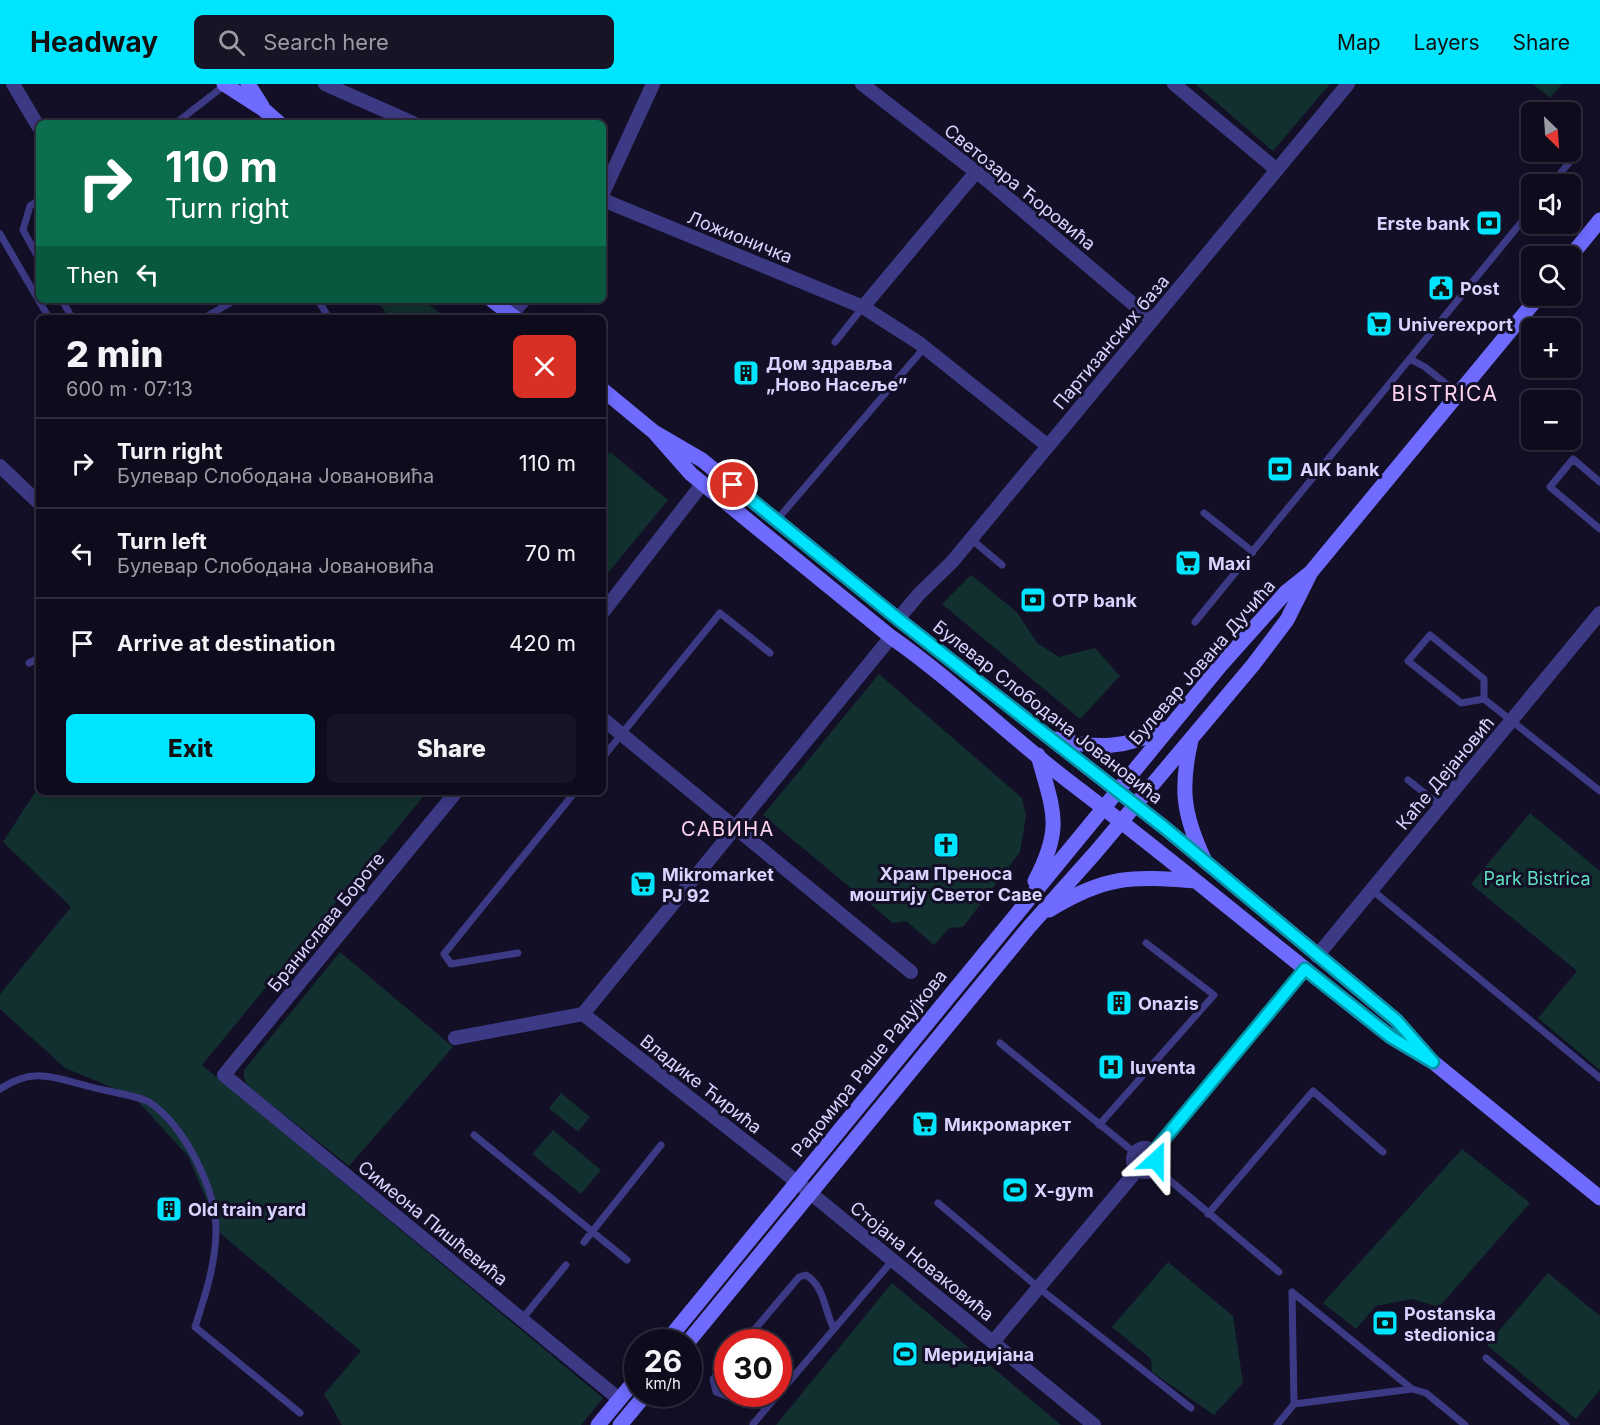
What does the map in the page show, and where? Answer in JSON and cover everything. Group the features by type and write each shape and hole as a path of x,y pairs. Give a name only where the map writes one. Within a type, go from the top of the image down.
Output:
{"street":[{"path":"13,84 36,123"},
{"path":"248,84 263,109"},
{"path":"325,84 406,120"},
{"path":"606,186 653,84"},
{"name":"Светозара Ћоровића","path":"862,84 976,172 1152,320"},
{"path":"1174,84 1277,170"},
{"name":"Партизанских база","path":"898,619 971,539 1348,84"},
{"path":"224,85 263,109 276,120"},
{"path":"863,307 976,172"},
{"name":"Ложионичка","path":"606,201 863,307 924,348 1048,446"},
{"path":"1578,246 1600,220"},
{"path":"496,303 512,315"},
{"name":"Булевар Јована Дучића","path":"1102,808 1263,616 1286,592 1311,572 1531,306"},
{"name":"Булевар Слободана Јовановића","path":"606,392 654,432 691,474 891,637 926,661 1102,808 1196,880 1391,1037 1433,1062 1600,1198"},
{"name":"Булевар Слободана Јовановића","path":"654,432 702,460 898,619 1117,790 1396,1020 1433,1062"},
{"path":"0,466 36,500"},
{"path":"606,606 703,483"},
{"name":"Булевар Јована Дучића","path":"1121,821 1287,620 1311,572"},
{"name":"Каће Дејановић","path":"1317,956 1600,613"},
{"path":"455,1038 583,1014 891,637"},
{"path":"606,721 911,972"},
{"path":"1049,737 1083,746 1117,747 1145,739 1171,725"},
{"path":"1191,739 1183,780 1186,812 1206,864"},
{"path":"1021,909 1048,853 1055,827 1038,755"},
{"name":"Бранислава Бороте","path":"224,1075 454,795"},
{"name":"Радомира Раше Радујкова","path":"677,1329 1102,808"},
{"name":"Радомира Раше Радујкова","path":"699,1329 1034,920 1121,821"},
{"path":"1034,920 1083,892 1111,881 1140,877 1196,880"},
{"path":"1154,1152 1305,969"},
{"name":"Владике Ћирића","path":"583,1014 811,1194"},
{"name":"Симеона Пишћевића","path":"224,1075 619,1399"},
{"path":"1146,1148 1154,1152 1156,1160 1154,1167 1146,1171 1138,1169 1133,1162 1135,1153 1146,1148"},
{"path":"993,1342 1138,1169"},
{"name":"Стојана Новаковића","path":"811,1194 1094,1425"},
{"path":"598,1425 624,1393"},
{"path":"620,1425 635,1407"}],"lane":[{"path":"180,120 224,85"},
{"path":"1560,174 1570,162"},
{"path":"36,203 30,206 23,230 36,254"},
{"path":"1195,622 1521,223"},
{"path":"0,234 36,296"},
{"path":"209,315 230,303"},
{"path":"835,342 863,307"},
{"path":"777,521 924,348"},
{"path":"1410,359 1425,367 1459,394"},
{"path":"1600,482 1573,459 1550,487 1600,529"},
{"path":"1204,513 1253,552"},
{"path":"971,539 1002,565"},
{"path":"606,753 720,613 770,653"},
{"path":"1484,699 1484,679 1430,634 1408,661 1461,703 1484,699 1600,791"},
{"path":"29,663 36,660"},
{"path":"1408,780 1441,807"},
{"path":"518,953 451,964 444,954 573,795"},
{"path":"1372,890 1600,1077"},
{"path":"1099,1125 1214,995 1146,943"},
{"path":"1000,1043 1135,1153"},
{"path":"0,1089 8,1084 41,1074 147,1101 170,1120 192,1152 210,1195 216,1231 214,1264 195,1327 300,1413"},
{"path":"1208,1214 1313,1091 1383,1152"},
{"path":"474,1135 627,1260"},
{"path":"584,1242 661,1145"},
{"path":"1154,1167 1279,1272"},
{"path":"938,1203 1039,1288 1191,1408"},
{"path":"792,1378 892,1261"},
{"path":"522,1319 566,1265"},
{"path":"755,1329 799,1277 806,1275 816,1281 823,1295 826,1314 834,1329"},
{"path":"1277,1425 1294,1404 1292,1292 1412,1389 1426,1393 1465,1425"},
{"path":"1486,1358 1566,1425"},
{"path":"1294,1404 1412,1389"},
{"path":"753,1424 767,1407"}],"green space":[{"path":"1195,84 1330,84 1273,151"},
{"path":"1533,84 1562,84 1550,98"},
{"path":"378,303 427,303 442,315 388,315"},
{"path":"610,452 668,500 606,575 606,458"},
{"path":"971,575 1017,612 1037,643 1059,657 1095,648 1120,676 1080,719 942,604"},
{"path":"879,674 1022,798 1026,816 1020,852 963,927 949,928 934,945 906,921 893,923 763,815"},
{"path":"36,791 36,795 425,795 202,1065 603,1398 581,1425 342,1425 324,1394 361,1351 221,1234 188,1156 133,1096 65,1068 0,1009 0,994 71,907 3,842"},
{"name":"Park Bistrica","path":"1530,813 1600,871 1600,1070 1538,1018 1577,971 1471,884"},
{"path":"340,952 453,1047 349,1166 248,1086 244,1078 244,1070"},
{"path":"561,1093 590,1117 578,1132 549,1108"},
{"path":"553,1130 601,1170 581,1194 532,1154"},
{"path":"1462,1149 1530,1203 1439,1307 1412,1299 1376,1306 1356,1329 1323,1303"},
{"path":"1168,1262 1233,1316 1243,1383 1214,1415 1152,1372 1151,1359 1112,1327"},
{"path":"1548,1273 1600,1316 1600,1390 1576,1419 1487,1345"},
{"name":"Меридијана","path":"892,1283 1061,1425 776,1425"}],"place":[{"name":"Erste bank","path":"1489,223"},
{"name":"Post","path":"1441,288"},
{"name":"Univerexport","path":"1379,324"},
{"name":"Дом здравља „Ново Насеље”","path":"746,373"},
{"name":"AIK bank","path":"1280,469"},
{"name":"Maxi","path":"1188,563"},
{"name":"OTP bank","path":"1033,600"},
{"name":"Храм Преноса моштију Светог Саве","path":"946,845"},
{"name":"Mikromarket PJ 92","path":"643,884"},
{"name":"Onazis","path":"1119,1003"},
{"name":"Iuventa","path":"1111,1067"},
{"name":"Микромаркет","path":"925,1124"},
{"name":"X-gym","path":"1015,1190"},
{"name":"Old train yard","path":"169,1209"},
{"name":"Postanska stedionica","path":"1385,1323"},
{"name":"Меридијана","path":"905,1354"}],"district":[{"name":"BISTRICA","path":"1445,393"},
{"name":"САВИНА","path":"728,829"}],"route":[{"path":"733,485 898,619 1165,828 1396,1020 1433,1062 1391,1037 1305,969 1160,1144 1154,1152 1156,1160"}]}
